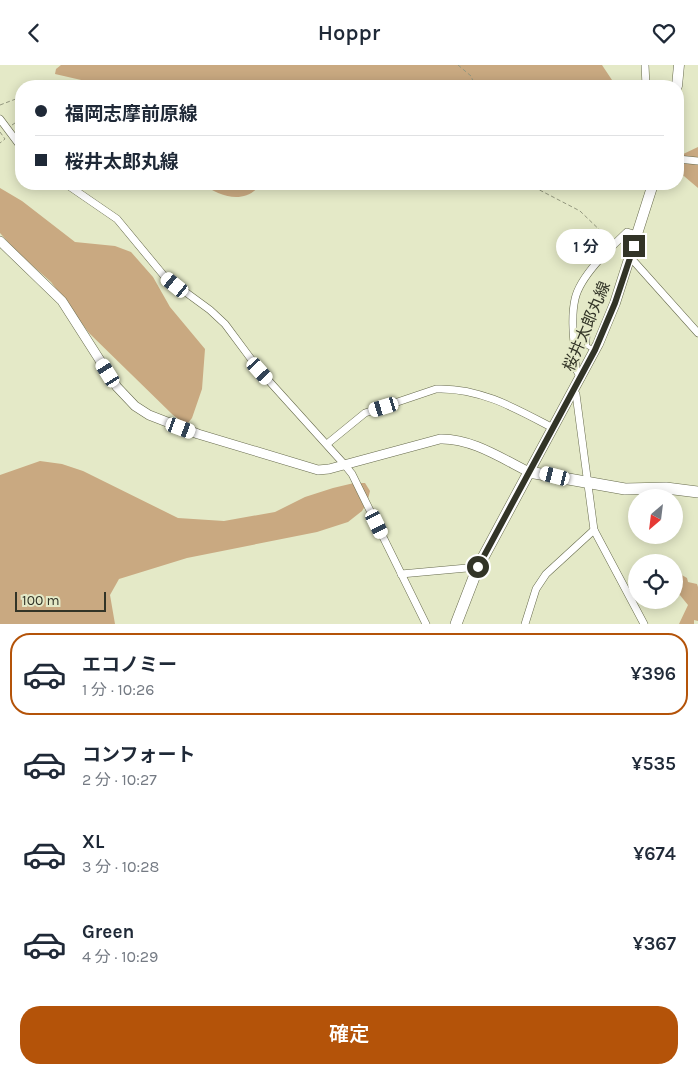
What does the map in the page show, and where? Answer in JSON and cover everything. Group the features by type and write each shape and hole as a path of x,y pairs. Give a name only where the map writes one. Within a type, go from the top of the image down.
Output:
{"main road":[{"path":"678,80 679,65"},
{"name":"桜井太郎丸線","path":"529,472 595,350 615,303 650,190"},
{"path":"456,624 478,567 529,472 625,489 666,488 698,492"}],"street":[{"path":"645,65 646,80"},
{"path":"0,119 15,139"},
{"path":"684,160 698,161"},
{"path":"75,190 117,219 164,277 210,310 224,324 260,371 352,474 426,624"},
{"path":"581,377 576,369 575,299 581,284 614,243 627,232 637,235"},
{"path":"0,241 62,301 116,387 135,406 149,415 198,434 307,468 330,469 423,443 452,439 466,442 529,472"},
{"path":"630,257 698,333"},
{"path":"327,444 365,413 436,389 467,392 495,399 553,428"},
{"path":"573,392 576,394 594,530 644,624"},
{"path":"525,624 536,589 546,574 594,530"},
{"path":"402,574 478,567"}],"lane":[{"path":"588,333 587,346 595,350"}],"path":[{"path":"458,65 471,76 473,80"},
{"path":"0,105 15,99"},
{"path":"7,128 15,123"},
{"path":"0,133 5,139 0,143"},
{"path":"540,190 580,211 614,243"}],"shaded area":[{"path":"61,65 602,65 612,80 81,80 55,74 56,69"},
{"path":"698,147 698,188 684,176 684,154"},
{"path":"0,188 22,201 75,242 115,246 131,252 153,277 170,307 205,349 202,389 192,418 188,423 185,424 173,415 89,333 51,282 17,252 0,233"},
{"path":"212,190 256,190 240,197"},
{"path":"40,461 62,464 83,471 178,518 224,521 275,512 305,497 354,483 365,483 370,491 367,503 362,511 348,522 317,532 187,558 119,579 110,595 115,624 0,624 0,475"},
{"path":"683,576 687,578 688,582 697,584 698,587 698,621 694,620 694,624 679,624 688,605 683,599"}],"route":[{"path":"478,567 595,350 615,303 634,246"}]}
